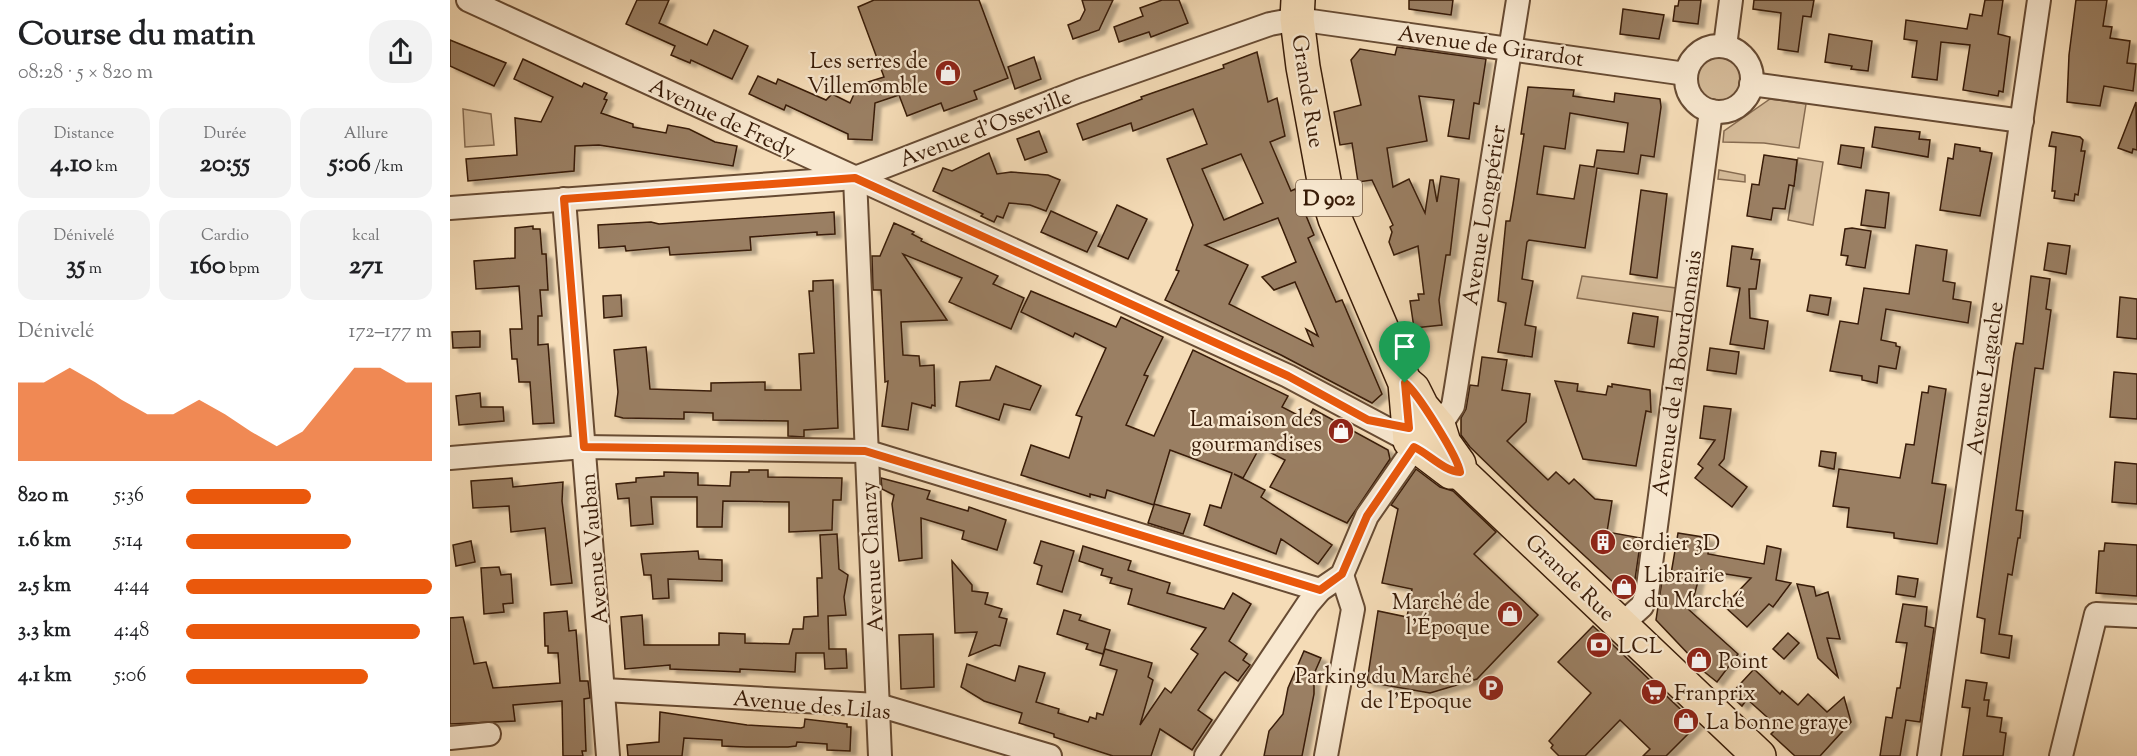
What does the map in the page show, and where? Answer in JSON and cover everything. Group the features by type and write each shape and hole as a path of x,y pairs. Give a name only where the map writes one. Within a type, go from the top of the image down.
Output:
{"main road":[{"name":"Grande Rue","path":"1297,9 1314,127 1335,219 1405,383 1422,434 1451,472 1460,472 1759,756"}],"street":[{"name":"Avenue de Fredy","path":"468,0 1288,376 1368,420 1422,434"},
{"name":"Avenue Longpérier","path":"1342,574 1367,516 1422,434 1452,406 1518,0"},
{"path":"1725,46 1731,0"},
{"name":"Avenue Lagache","path":"1929,756 2039,0"},
{"name":"Avenue d'Osseville","path":"450,208 855,178 1079,91 1270,24 1297,9"},
{"name":"Avenue de Girardot","path":"1297,9 1509,47 1686,74"},
{"path":"1725,46 1735,50 1749,64 1751,84 1742,103 1732,109 1711,111 1702,108 1689,93 1686,74 1696,55 1704,49 1725,46"},
{"path":"1751,84 2022,121"},
{"name":"Avenue de la Bourdonnais","path":"1621,624 1642,606 1647,594 1711,111"},
{"name":"Avenue Chanzy","path":"855,178 865,451 880,756"},
{"name":"Avenue Vauban","path":"564,199 609,756"},
{"path":"450,458 584,447 865,451 1320,590"},
{"path":"1206,756 1308,604 1320,590 1342,574 1353,609 1326,756"},
{"path":"2061,756 2096,614 2137,616"},
{"name":"Avenue des Lilas","path":"604,690 878,705 1050,756"},
{"path":"450,738 489,734"}],"shaded area":[{"path":"1719,58 1735,64 1741,80 1735,96 1719,102 1703,96 1697,80 1703,64"},
{"path":"1770,99 1806,104 1799,148 1764,143 1723,142 1724,131"},
{"path":"463,109 491,114 494,145 465,147"},
{"path":"1798,158 1823,162 1813,225 1788,220"},
{"path":"1719,170 1745,175 1745,182 1718,179"},
{"path":"1582,276 1676,288 1673,312 1577,298"}],"building":[{"path":"637,0 669,0 659,23 707,45 714,30 748,46 732,79 691,60 690,63 671,55 675,46 626,24"},
{"path":"874,0 979,0 1008,78 974,91 977,99 944,111 941,103 907,116 899,95 875,103 872,140 848,139 848,134 786,105 784,110 749,94 758,76 776,84 778,79 826,100 832,94 850,103 858,85 884,77 858,7"},
{"path":"1082,0 1113,0 1099,30 1073,39 1068,25 1080,20 1085,10"},
{"path":"1162,0 1179,0 1188,23 1151,37 1149,32 1119,42 1114,27 1143,16 1140,8"},
{"path":"1409,0 1453,0 1451,15 1409,9"},
{"path":"1679,0 1701,0 1698,24 1673,21 1675,6 1678,6"},
{"path":"1754,0 1814,0 1811,17 1803,16 1798,52 1778,49 1781,13 1753,9"},
{"path":"1985,0 2003,0 1998,34 2010,37 2003,92 1999,91 1998,96 1963,90 1970,45 1941,42 1937,80 1912,77 1917,41 1904,39 1906,20 1967,29 1970,14 1982,16"},
{"path":"2076,0 2107,0 2103,26 2112,27 2110,38 2130,41 2127,63 2136,64 2133,91 2104,86 2100,106 2067,102 2069,55"},
{"path":"1623,9 1664,15 1659,39 1620,34"},
{"path":"1829,34 1872,41 1868,71 1825,62"},
{"path":"450,40 506,63 494,86 450,66"},
{"path":"1397,47 1486,59 1479,104 1474,103 1469,139 1448,136 1454,100 1419,96 1427,141 1387,148 1393,187 1409,179 1425,213 1430,180 1433,180 1437,202 1441,176 1459,179 1450,255 1446,255 1439,300 1442,325 1414,328 1410,301 1419,300 1418,294 1424,294 1418,246 1394,255 1389,242 1392,232 1390,227 1393,225 1372,180 1358,182 1352,143 1340,145 1334,112 1361,105 1351,60 1360,49 1395,55"},
{"path":"1257,52 1268,102 1277,98 1285,136 1270,142 1291,191 1295,189 1314,235 1308,238 1336,302 1342,300 1382,394 1372,403 1281,355 1165,300 1179,271 1176,270 1193,225 1167,159 1207,144 1193,109 1133,131 1131,123 1083,140 1077,124 1142,99 1141,97 1224,68 1223,65","holes":["1241,154 1263,203 1224,220 1202,169","1278,218 1296,262 1262,277 1274,290 1295,282 1318,336 1306,329 1313,346 1229,304 1248,265 1205,245"]},
{"path":"1034,57 1041,79 1015,89 1008,67"},
{"path":"523,59 582,87 584,83 607,93 604,99 607,100 601,113 633,124 633,127 666,133 668,125 689,129 715,142 737,146 733,166 599,145 575,146 574,171 468,181 466,159 517,155 515,118 541,122 553,97 514,79"},
{"path":"1528,87 1574,90 1573,96 1614,102 1615,93 1660,99 1661,107 1654,157 1641,155 1638,174 1597,168 1585,248 1529,240 1527,242 1522,279 1533,281 1525,325 1536,327 1532,357 1498,352 1506,303 1498,301 1506,221 1510,221 1513,204 1524,134 1521,134","holes":["1570,113 1628,123 1624,152 1597,150 1594,167 1580,165 1574,199 1537,194 1544,146 1565,149"]},
{"path":"2136,102 2137,150 2133,149 2132,153 2118,148"},
{"path":"1875,127 1920,132 1919,139 1930,140 1928,157 1872,147"},
{"path":"1039,131 1047,152 1025,160 1017,139"},
{"path":"2052,132 2080,137 2083,140 2081,151 2085,151 2078,195 2075,194 2074,201 2054,198 2055,191 2052,191 2056,147 2049,146"},
{"path":"1955,144 1980,148 1980,151 1992,153 1980,216 1940,210 1948,158 1953,159"},
{"path":"1841,145 1864,148 1861,168 1838,164"},
{"path":"989,153 997,174 1011,172 1048,175 1060,180 1046,211 1030,205 1009,203 1003,218 997,216 994,222 981,216 983,214 933,191 943,168 952,171"},
{"path":"1764,155 1797,160 1794,186 1789,185 1785,209 1773,208 1771,220 1747,216 1752,184 1759,185"},
{"path":"1641,190 1667,194 1657,278 1630,274"},
{"path":"1866,190 1889,193 1885,228 1861,225"},
{"path":"1117,205 1147,219 1128,259 1098,246"},
{"path":"1051,211 1097,232 1087,252 1041,232"},
{"path":"834,212 835,234 817,235 817,232 750,237 751,250 670,255 669,247 626,251 625,246 599,248 598,225 651,222 659,224"},
{"path":"894,223 914,232 912,234 922,239 921,241 998,276 993,284 1024,298 1011,329 949,302 962,278 903,254 947,320 901,322 903,355 919,356 920,366 934,365 935,406 932,405 931,408 912,403 908,430 882,426 888,381 885,382 881,290 873,290 872,256 880,256"},
{"path":"533,226 533,229 540,229 542,254 546,254 548,290 540,290 542,316 538,316 538,345 548,344 554,423 533,424 530,382 519,382 517,359 512,359 510,329 522,329 519,286 476,289 474,261 515,258 515,228"},
{"path":"1845,229 1871,231 1865,268 1846,265 1848,256 1841,255"},
{"path":"2048,243 2070,246 2066,274 2044,270"},
{"path":"1916,245 1947,250 1943,281 1955,283 1953,299 1971,302 1968,323 1886,309 1881,340 1896,343 1896,346 1900,347 1896,369 1879,366 1877,383 1862,380 1862,376 1830,371 1840,321 1858,324 1864,288 1909,294"},
{"path":"1732,246 1753,249 1751,259 1760,260 1756,289 1749,289 1750,318 1768,321 1764,349 1730,344 1740,288 1727,286"},
{"path":"2031,276 2050,279 2046,309 2051,310 2043,369 2035,368 2016,510 2023,511 2020,538 2018,538 2012,575 2008,574 1999,634 2012,636 2009,658 1981,653 1985,619 1977,617 2014,353 2016,343 2023,344"},
{"path":"833,280 838,428 804,430 804,437 788,436 788,421 713,420 713,413 684,412 684,419 615,416 618,392 614,350 646,347 650,389 711,391 711,383 765,382 765,390 801,390 799,354 814,353 809,291 813,291 813,281"},
{"path":"1031,291 1116,327 1121,317 1163,337 1144,375 1148,376 1126,425 1154,436 1193,350 1288,396 1282,407 1307,420 1313,409 1388,450 1390,459 1347,523 1270,487 1285,460 1260,447 1243,478 1234,474 1265,490 1261,497 1332,545 1318,564 1281,539 1276,554 1204,525 1210,505 1221,508 1232,473 1170,450 1154,504 1190,514 1183,534 1148,523 1154,505 1107,490 1105,498 1090,494 1090,497 1021,475 1031,445 1069,458 1082,417 1076,415 1106,348 1075,333 1073,337 1021,312"},
{"path":"621,295 622,316 604,318 603,296"},
{"path":"1810,295 1831,298 1828,315 1807,311"},
{"path":"2120,297 2137,299 2137,339 2117,337"},
{"path":"1633,313 1658,317 1654,347 1628,343"},
{"path":"480,331 480,347 453,348 452,332"},
{"path":"1710,348 1739,352 1736,374 1707,370"},
{"path":"1482,357 1507,360 1502,390 1530,394 1526,422 1507,441 1548,480 1556,472 1569,484 1574,479 1595,499 1612,501 1607,532 1641,538 1634,586 1627,595 1534,509 1470,447 1461,435 1461,418 1466,409 1470,385 1478,386"},
{"path":"996,366 1041,386 1030,410 1004,404 999,420 956,406 960,382 990,380"},
{"path":"2114,372 2137,374 2137,419 2110,417"},
{"path":"1555,381 1578,384 1577,391 1606,395 1608,386 1612,387 1612,384 1650,390 1651,412 1646,411 1636,466 1583,459"},
{"path":"1929,386 1946,389 1932,483 1946,485 1937,544 1894,538 1894,533 1847,527 1849,508 1833,506 1839,469 1900,478 1906,444 1914,445 1922,392 1928,393"},
{"path":"480,393 481,407 503,407 504,421 459,425 456,396"},
{"path":"1704,406 1731,409 1724,459 1719,465 1747,487 1732,507 1695,478 1703,468 1698,464 1715,440 1700,438"},
{"path":"1821,451 1836,453 1834,469 1819,466"},
{"path":"2115,462 2137,464 2137,504 2112,502"},
{"path":"1416,469 1440,487 1453,491 1496,532 1474,554 1538,615 1477,679 1430,693 1367,682 1378,611 1407,617 1412,589 1382,583 1398,509 1391,505"},
{"path":"749,470 768,470 768,477 842,478 841,500 833,500 832,530 789,532 789,502 723,501 722,527 697,527 697,497 651,497 653,524 631,526 629,498 618,499 616,484 636,482 636,478 664,476 664,472 698,473 698,485 730,486 731,472 749,472"},
{"path":"512,478 513,487 563,482 562,501 572,583 551,585 545,528 511,532 509,506 473,508 471,481"},
{"path":"881,478 930,491 927,499 968,511 969,507 1006,520 997,550 962,539 964,531 921,518 922,558 899,561 892,504 894,495 882,489"},
{"path":"1678,533 1709,538 1708,554 1764,564 1767,546 1781,549 1776,580 1791,583 1773,607 1769,604 1747,627 1724,606 1751,578 1701,570 1692,604 1688,609 1738,654 1717,682 1692,662 1694,660 1656,620 1663,574 1671,574"},
{"path":"837,534 839,569 848,575 844,597 846,615 828,616 829,649 846,649 847,668 825,669 824,653 796,653 795,672 670,669 670,665 625,669 621,617 642,615 644,645 719,645 719,633 745,634 745,643 789,644 793,629 803,629 804,617 818,616 817,578 822,578 820,535"},
{"path":"471,541 475,562 456,566 453,545"},
{"path":"1041,541 1074,551 1062,592 1037,584 1042,566 1034,563"},
{"path":"2105,543 2137,545 2137,596 2096,593 2099,551 2104,551"},
{"path":"1083,546 1131,561 1128,570 1170,583 1167,593 1224,609 1233,593 1251,604 1229,641 1247,654 1243,660 1250,665 1238,681 1225,672 1221,676 1198,710 1212,720 1192,750 1160,729 1151,756 1113,756 1019,723 1022,713 984,701 961,687 967,664 1015,681 1019,666 1045,673 1036,702 1059,709 1058,713 1088,722 1090,717 1096,719 1097,713 1103,715 1117,670 1100,665 1105,649 1152,663 1148,677 1153,680 1140,725 1165,688 1171,693 1198,654 1191,649 1206,628 1128,604 1132,589 1110,583 1112,578 1101,575 1103,569 1079,561"},
{"path":"698,551 699,559 722,560 722,581 668,579 669,598 653,599 651,575 644,575 641,554"},
{"path":"952,561 972,585 972,591 988,593 985,604 1002,609 999,617 1007,619 1000,646 995,645 969,656 977,632 955,633"},
{"path":"499,567 501,575 511,574 513,603 503,604 504,612 484,614 481,568"},
{"path":"1898,576 1918,579 1915,597 1896,594"},
{"path":"1797,584 1814,587 1816,596 1828,592 1840,639 1827,638 1838,677 1818,658"},
{"path":"1903,604 1927,607 1925,626 1934,628 1920,722 1906,720 1900,756 1880,756 1886,717 1892,718 1897,688 1900,688 1907,643 1896,642"},
{"path":"1064,610 1081,615 1079,620 1110,630 1103,654 1086,649 1088,644 1057,634"},
{"path":"567,611 569,631 576,630 580,681 588,681 590,698 584,699 586,751 582,751 583,756 563,756 562,701 513,705 515,721 450,724 450,618 463,617 474,664 486,662 493,688 560,683 558,653 548,653 548,646 545,646 544,613"},
{"path":"1593,626 1697,725 1666,756 1643,756 1650,749 1620,720 1585,756 1559,756 1551,748 1553,745 1549,741 1591,693 1558,662"},
{"path":"1788,633 1799,643 1784,659 1773,649"},
{"path":"933,634 934,687 901,689 899,635"},
{"path":"1304,651 1321,658 1314,674 1314,694 1302,756 1264,756 1269,731 1283,714 1288,688"},
{"path":"1754,669 1780,694 1782,691 1798,705 1808,694 1827,712 1844,697 1851,722 1820,756 1795,756 1771,734 1778,727 1747,699 1742,706 1730,695"},
{"path":"1966,680 1987,683 1984,700 1989,700 1987,716 2002,718 2000,732 2006,733 2003,756 1963,756 1970,708 1962,707"},
{"path":"660,712 747,725 801,728 804,727 805,719 847,724 847,727 851,727 850,751 827,750 827,744 797,742 796,746 788,747 722,746 722,740 684,738 682,756 628,756 627,745 659,742"}],"place":[{"name":"Les serres de Villemomble","path":"948,73"},
{"name":"La maison des gourmandises","path":"1341,431"},
{"name":"cordier 3D","path":"1603,542"},
{"name":"Librairie du Marché","path":"1624,587"},
{"name":"Marché de l'Époque","path":"1510,614"},
{"name":"LCL","path":"1599,645"},
{"name":"Point","path":"1699,660"},
{"name":"Parking du Marché de l'Epoque","path":"1491,688"},
{"name":"Franprix","path":"1654,692"},
{"name":"La bonne graye","path":"1686,721"}],"route":[{"path":"855,178 1288,376 1368,420 1409,428 1408,405 1404,393 1405,383 1413,389 1422,407 1436,422 1444,442 1459,464 1460,472 1451,472 1423,450 1414,447 1367,516 1342,574 1320,590 865,451 584,447 564,199 855,178"}]}
